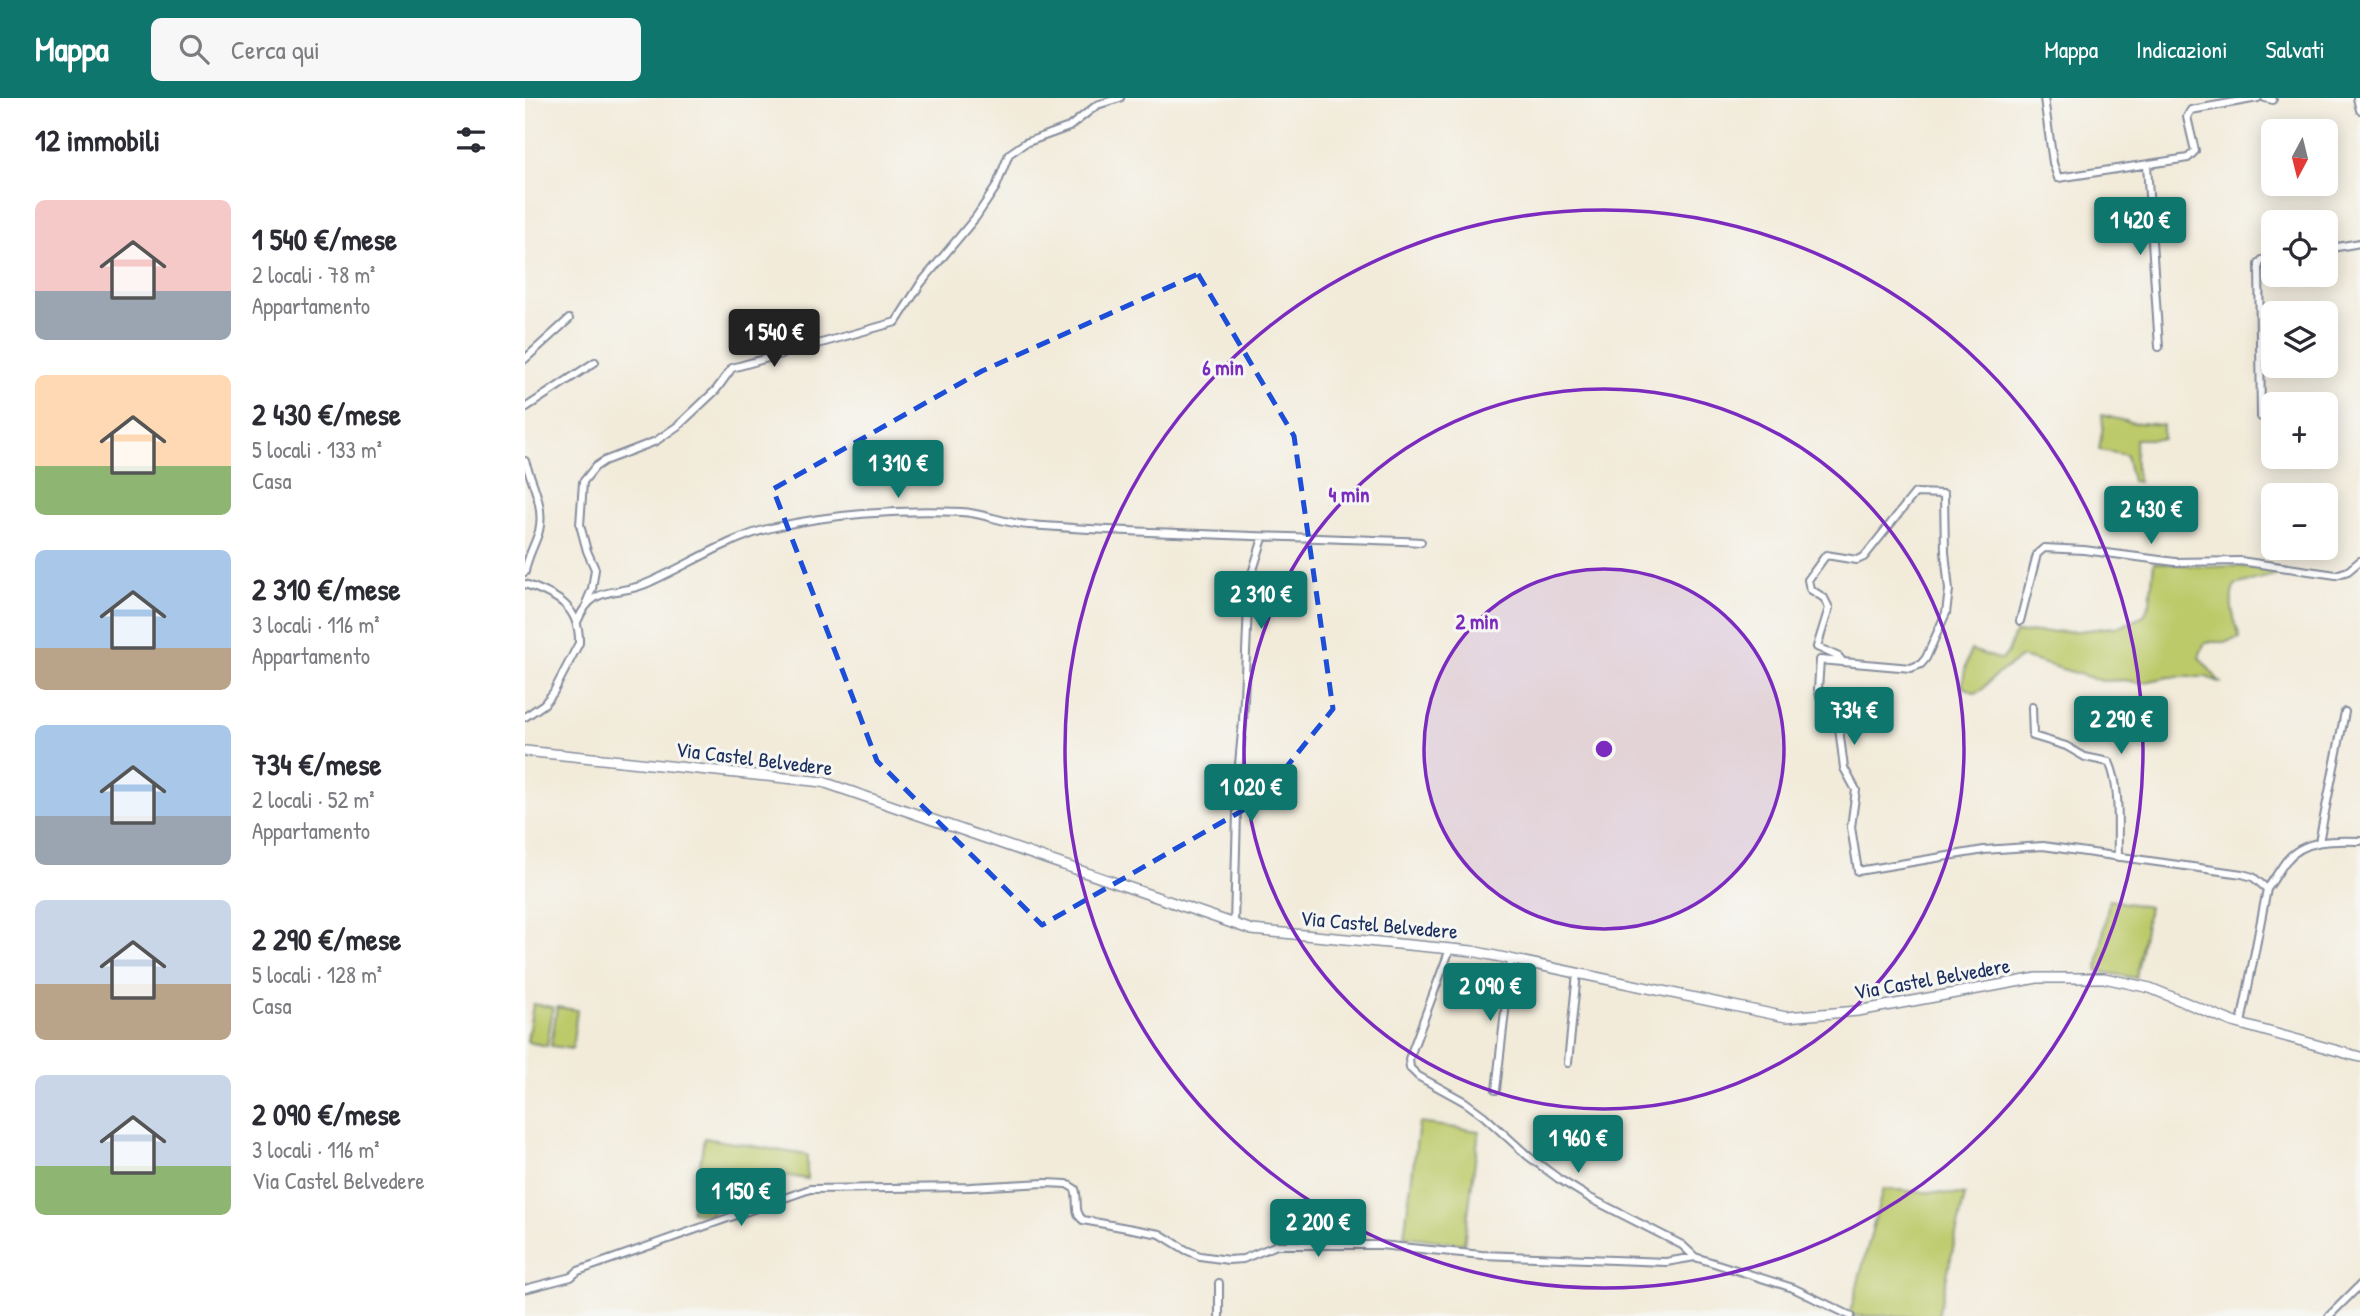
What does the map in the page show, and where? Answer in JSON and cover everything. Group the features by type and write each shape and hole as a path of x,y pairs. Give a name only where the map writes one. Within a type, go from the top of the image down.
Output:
{"street":[{"path":"577,622 592,589 595,569 581,535 580,499 583,482 595,467 613,456 638,449 667,434 692,414 716,390 728,372 738,365 896,322 921,283 977,217 996,187 1009,154 1025,144 1069,127 1097,105 1120,98"},
{"path":"2044,98 2053,163 2058,178 2147,165 2193,155 2195,146 2187,117 2191,110 2258,98"},
{"path":"2265,98 2273,100"},
{"path":"2357,98 2360,110"},
{"path":"2147,165 2159,347"},
{"path":"2338,247 2360,243"},
{"path":"2260,418 2261,261"},
{"path":"525,359 569,319"},
{"path":"525,408 595,362"},
{"path":"525,461 541,512 539,531 527,557 525,572"},
{"path":"1843,662 1839,657 1817,647 1829,608 1824,598 1810,589 1808,580 1826,555 1857,560 1864,558 1915,493 1944,494 1948,603 1944,620 1926,658 1912,668 1843,662 1821,660 1818,689 1820,696 1838,720 1844,768 1856,790 1851,827 1858,871 1985,850 2021,846 2060,847 2242,874 2253,877 2267,889"},
{"path":"586,604 599,594 647,584 722,546 770,528 842,516 964,512 1026,525 1263,538 1421,542"},
{"path":"1234,925 1238,775 1249,583 1263,538"},
{"path":"2020,621 2037,554 2044,548 2175,562 2240,561 2336,575 2348,571 2360,561"},
{"path":"525,584 561,599 577,622 579,643 558,685 544,704 525,717"},
{"path":"2032,707 2033,736 2066,746 2080,755 2109,762 2116,789 2118,857"},
{"path":"2319,842 2345,712"},
{"name":"Via Castel Belvedere","path":"525,751 823,782 1234,925 1276,933 1450,948 1786,1017 1865,1010 2037,978 2114,979 2150,988 2241,1024 2360,1057"},
{"path":"2241,1024 2267,889 2291,856 2319,842 2360,841"},
{"path":"1450,948 1409,1059 1410,1068 1418,1076 1475,1109 1528,1156 1570,1186 1682,1245 1695,1257 1793,1288 1851,1316"},
{"path":"1496,1090 1511,959"},
{"path":"1568,1063 1577,972"},
{"path":"525,1289 571,1278 578,1271 810,1189 970,1188 1067,1184 1075,1189 1076,1208 1083,1220 1160,1234 1199,1256 1228,1260 1243,1259 1276,1245 1380,1245 1482,1255 1666,1262 1695,1257"},
{"path":"1219,1283 1219,1316"},
{"path":"2329,1316 2360,1285"}],"highlighted area":[{"path":"1198,274 1294,436 1333,709 1259,801 1042,925 877,761 773,489 982,371"}],"green space":[{"path":"2102,415 2129,422 2163,425 2163,439 2135,439 2139,482 2132,481 2126,455 2099,450"},
{"path":"2154,562 2206,567 2237,566 2286,572 2235,585 2232,604 2240,638 2226,642 2205,642 2199,657 2220,682 2206,677 2169,677 2140,683 2125,680 2102,681 2022,657 1992,678 1982,690 1975,693 1962,686 1971,650 2002,660 2015,633 2078,631 2122,626 2144,616 2150,602"},
{"path":"2109,900 2149,907 2136,978 2097,971"},
{"path":"533,1004 553,1007 547,1046 527,1042"},
{"path":"557,1007 577,1010 572,1049 551,1046"},
{"path":"1419,1123 1479,1131 1464,1244 1404,1236"},
{"path":"704,1138 807,1155 807,1179 759,1171 757,1180 699,1170"},
{"path":"698,1173 718,1176 712,1215 691,1212"},
{"path":"1883,1189 1965,1195 1938,1316 1856,1316 1850,1313"}]}
